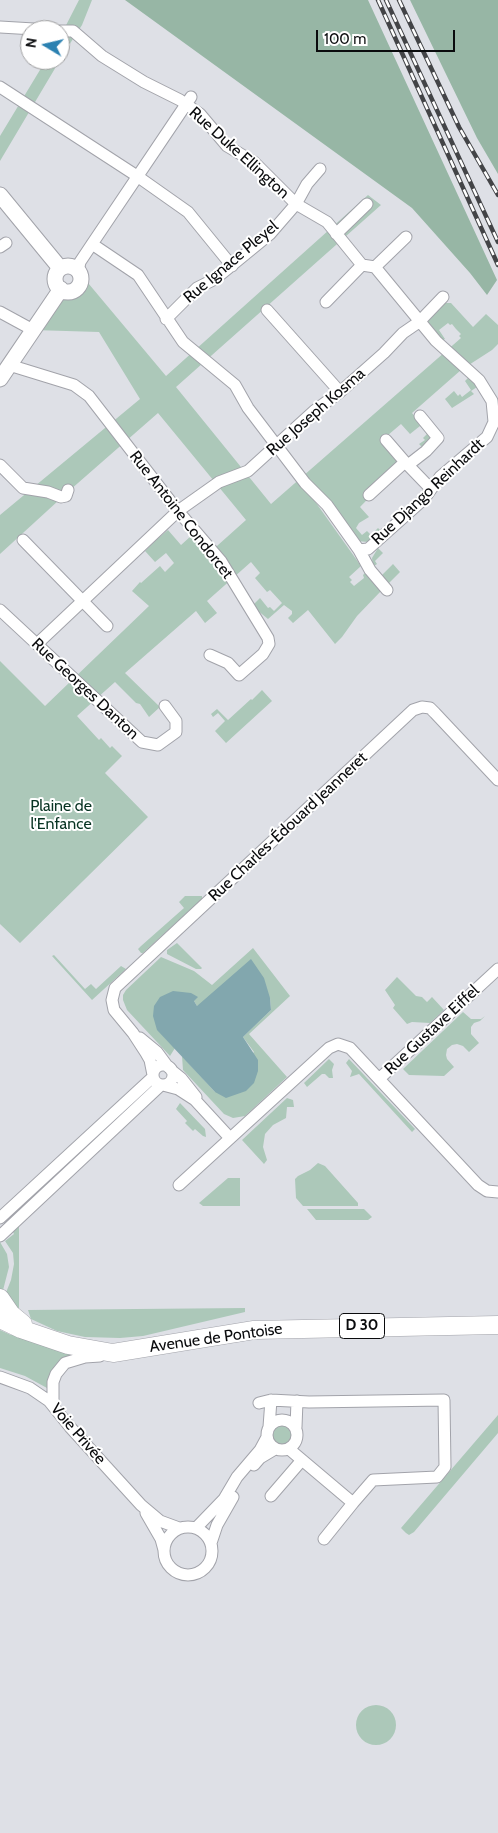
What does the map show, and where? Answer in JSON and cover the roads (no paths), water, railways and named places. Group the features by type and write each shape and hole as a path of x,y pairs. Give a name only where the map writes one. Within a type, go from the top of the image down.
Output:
{"main road":[{"name":"Avenue de Pontoise","path":"0,1298 16,1319 56,1342"},
{"name":"Avenue de Pontoise","path":"0,1319 56,1342 84,1349 113,1353 254,1330 498,1324"}],"street":[{"path":"0,27 20,28"},
{"name":"Rue Duke Ellington","path":"70,31 73,31 102,56 144,82 189,101 227,146 254,162 296,204 327,222 362,265"},
{"path":"0,87 137,176 188,212 232,266"},
{"path":"78,271 68,266 60,268 55,279 58,287 68,291 76,288 80,281 78,271 80,262 189,101"},
{"name":"Rue Ignace Pleyel","path":"166,319 197,288 216,279 270,234 296,204 307,184 320,168"},
{"path":"0,194 60,268"},
{"path":"336,234 367,204"},
{"path":"375,267 406,237"},
{"name":"Rue Django Reinhardt","path":"92,244 138,275 166,319 184,342 235,385 248,408 276,446 306,483 327,505 359,550 368,549 424,499 440,477 487,437 494,422 492,401 478,380 436,342 419,322"},
{"path":"326,302 362,265 375,267 419,322"},
{"path":"0,379 61,289"},
{"name":"Rue Joseph Kosma","path":"37,644 178,511 218,482 248,471 314,411 340,392 384,353 403,333 419,322 443,297"},
{"path":"267,310 340,392"},
{"path":"0,312 33,330"},
{"name":"Rue Antoine Condorcet","path":"9,365 74,386 89,396 178,511 222,561 268,638 269,644 263,654 239,675 228,664 210,655"},
{"path":"368,495 426,451 438,438 420,416"},
{"path":"386,440 431,489"},
{"path":"0,465 23,488 48,492 61,497 66,496 68,490"},
{"path":"23,540 107,626"},
{"path":"359,550 370,570 387,590"},
{"name":"Rue Georges Danton","path":"0,610 142,742 158,745 176,732 176,721 166,706"},
{"name":"Rue Charles-Édouard Jeanneret","path":"157,1080 150,1060 133,1033 114,1010 112,1000 115,988 413,710 422,707 430,708 498,780"},
{"name":"Rue Gustave Eiffel","path":"179,1185 334,1045 348,1046 380,1078 498,968"},
{"name":"Rue Charles-Édouard Jeanneret","path":"133,1033 149,1044 170,1068"},
{"path":"0,1236 157,1080 158,1067 163,1065 170,1068 189,1086 202,1107"},
{"path":"157,1080 168,1083 172,1079 170,1068"},
{"path":"380,1078 478,1185 487,1192 498,1192"},
{"path":"157,1080 189,1095 230,1138"},
{"path":"0,1218 157,1080"},
{"path":"53,1405 56,1374 65,1364 85,1357 105,1356 113,1353"},
{"name":"Voie Privée","path":"1,1377 30,1388 53,1405 70,1427 141,1505"},
{"path":"271,1400 268,1441 274,1449 284,1451 293,1446 298,1437 296,1427 297,1401"},
{"path":"259,1403 271,1400 444,1400 445,1466 437,1477 373,1480 324,1539"},
{"path":"196,1528 224,1499 237,1477 260,1450 273,1423 283,1420 296,1427"},
{"path":"211,1543 217,1525 244,1478 260,1458 274,1449"},
{"path":"289,1449 353,1503"},
{"path":"271,1496 302,1460"},
{"path":"141,1505 160,1521 179,1528"},
{"path":"141,1505 161,1539 166,1560 171,1568 180,1574 190,1575 204,1570 210,1562 213,1553 211,1543 206,1534 189,1526 179,1528 169,1535 165,1542 164,1550"}],"water":[{"path":"251,959 264,978 270,998 271,1010 243,1037 258,1060 258,1071 254,1083 246,1091 226,1098 215,1092 157,1030 153,1016 154,1006 160,997 173,991 191,993 198,997 194,1001 197,1006"}],"railway":[{"path":"378,0 498,265"},
{"path":"386,0 498,242"},
{"path":"399,0 459,127 498,195"}],"park label":[{"name":"Plaine de l'Enfance","path":"61,815"}]}
